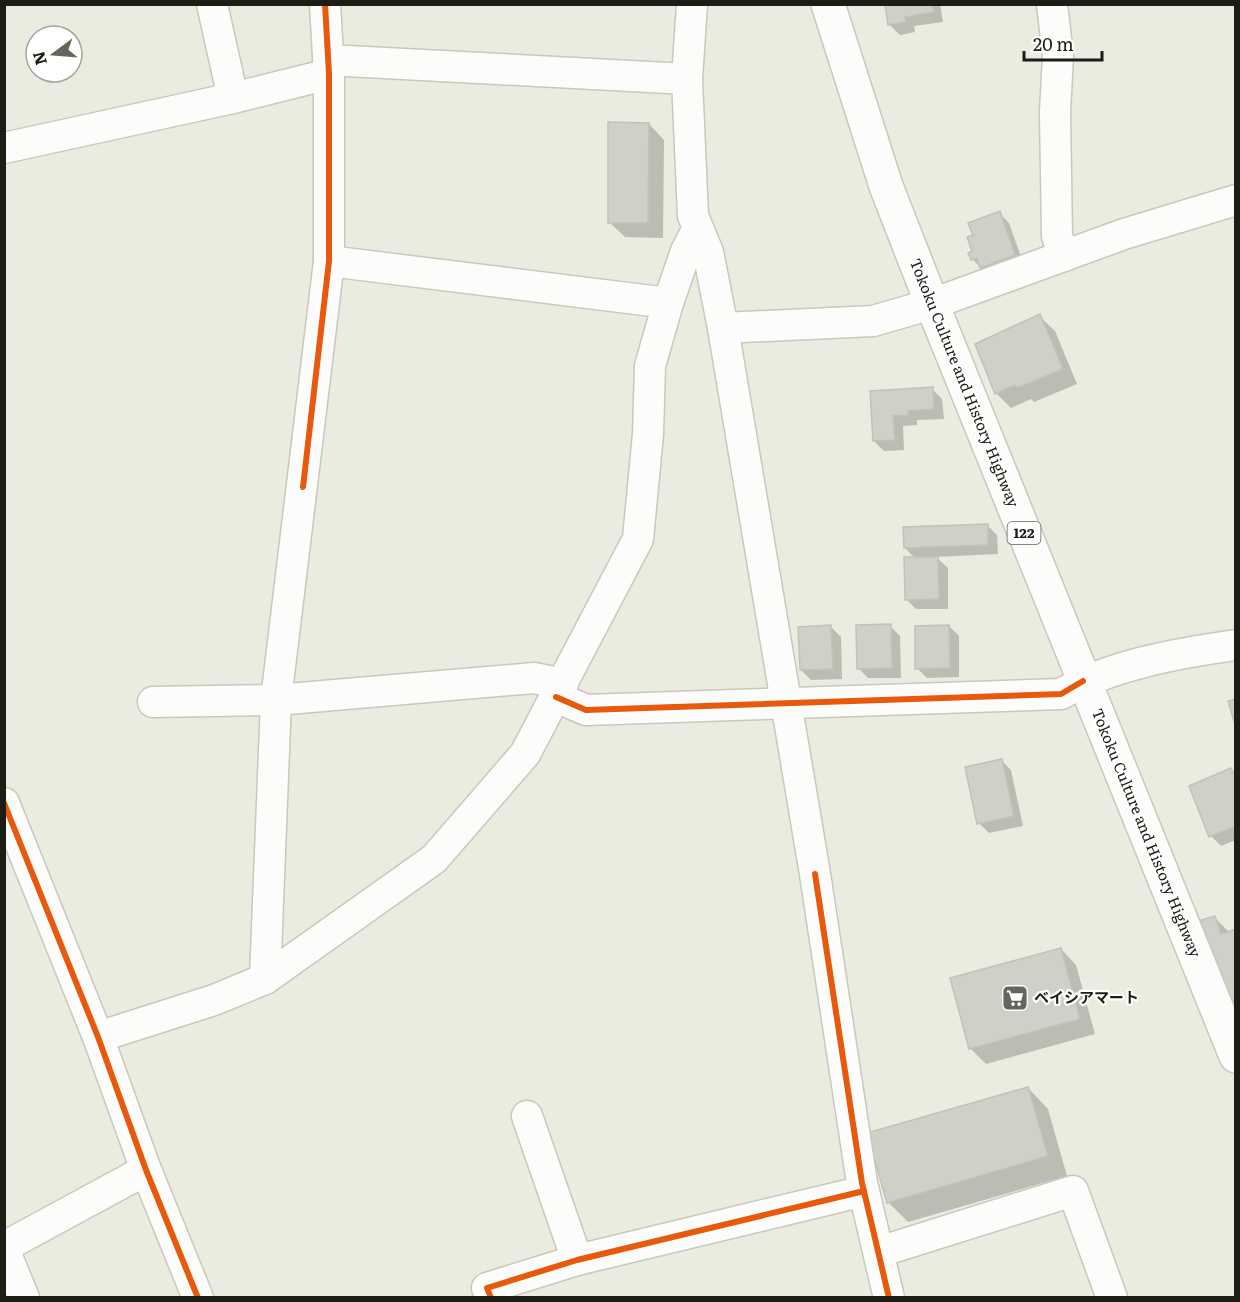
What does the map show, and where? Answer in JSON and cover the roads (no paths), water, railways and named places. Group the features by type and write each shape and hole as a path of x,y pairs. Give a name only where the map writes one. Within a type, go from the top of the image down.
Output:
{"highway":[{"name":"Tokoku Culture and History Highway","path":"828,4 886,186 1083,681 1227,1010 1236,1056"}],"street":[{"path":"212,4 233,98"},
{"path":"265,979 276,700 329,261 328,67 325,4"},
{"path":"692,4 687,79 693,216 708,252 723,328 815,874 864,1191 889,1298"},
{"path":"1052,4 1058,56 1055,112 1058,236 1064,256"},
{"path":"4,147 233,98 328,67 687,79"},
{"path":"723,328 873,321 932,304 1124,234 1236,200"},
{"path":"98,1037 214,1000 265,979 434,859 525,754 638,539 648,434 650,366 668,303 686,251 697,230"},
{"path":"329,261 668,303"},
{"path":"153,702 276,700 534,678 560,691 586,711 1060,694 1083,681 1188,652 1236,645"},
{"path":"4,803 98,1037 146,1170 198,1298"},
{"path":"527,1116 577,1260"},
{"path":"24,1298 4,1248 146,1170"},
{"path":"491,1298 487,1288 577,1260 864,1191"},
{"path":"879,1252 1072,1191 1112,1297"}],"place":[{"name":"ベイシアマート","path":"1015,998"}]}
